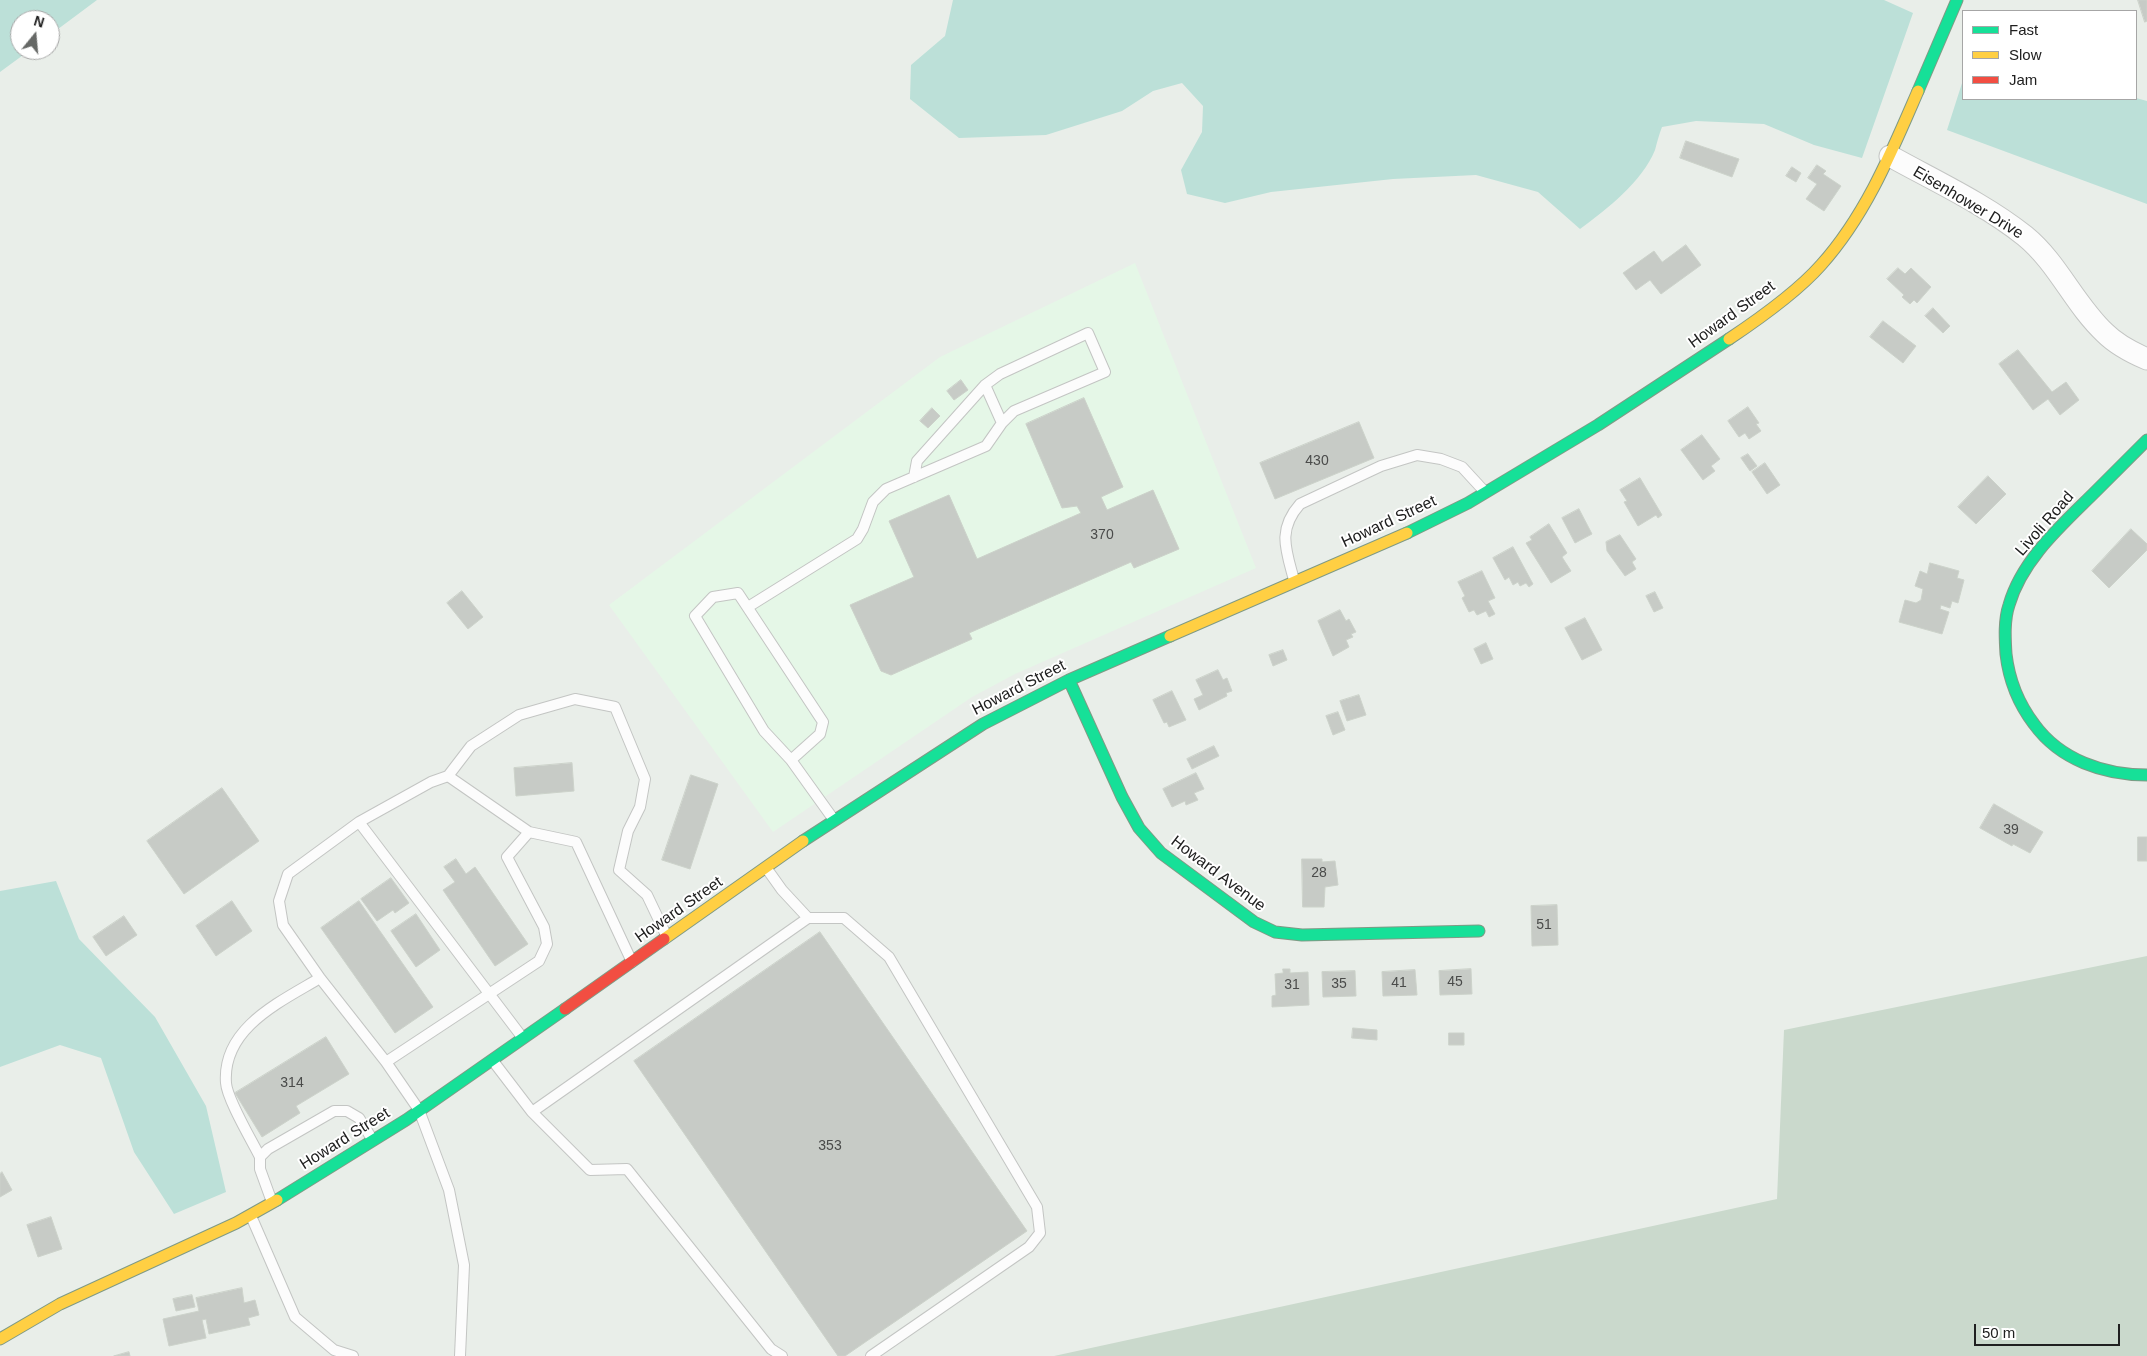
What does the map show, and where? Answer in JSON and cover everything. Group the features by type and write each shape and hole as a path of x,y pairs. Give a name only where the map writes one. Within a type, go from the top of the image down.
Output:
{"main road":[{"name":"Howard Street","path":"0,1339 60,1304 250,1215 373,1140 767,869 834,820 883,791 971,731 1017,705 1069,680 1409,532 1486,493 1682,371 1741,331 1785,297 1821,265 1852,224 1890,156 1957,0"},
{"name":"Livoli Road","path":"2147,440 2045,544 2020,579 2009,604 2005,632 2007,666 2018,700 2032,722 2050,743 2075,760 2107,771 2137,776 2147,775"},
{"name":"Howard Avenue","path":"1069,680 1122,796 1139,828 1161,853 1254,922 1275,932 1302,935 1479,931"}],"street":[{"name":"Eisenhower Drive","path":"1890,156 1982,208 2025,236 2056,269 2084,310 2106,334 2133,353 2147,359"}],"lane":[{"path":"748,607 857,539 863,529 873,502 886,489 914,477 986,446 1002,423 1014,411 1106,372 1088,333 1000,374 985,385 917,461 914,477"},
{"path":"985,385 1002,423"},
{"path":"1295,582 1285,547 1285,529 1292,513 1300,504 1318,495 1381,466 1417,455 1441,459 1462,467 1486,493"},
{"path":"791,760 820,734 823,722 738,593 713,596 695,616 764,732 791,760 834,820"},
{"path":"460,1356 464,1265 449,1190 419,1110 386,1062 320,978 282,925 279,901 288,874 359,822 431,782 448,776 471,746 519,715 575,699 615,707 645,779 640,807 628,831 618,870 647,895 667,938"},
{"path":"448,776 528,832 576,842 632,962"},
{"path":"359,822 523,1038"},
{"path":"386,1062 538,961 547,944 544,927 507,857 528,832"},
{"path":"767,869 782,890 808,918"},
{"path":"532,1112 808,918 844,918 890,957 1037,1207 1040,1233 1029,1248 871,1356"},
{"path":"272,1203 260,1170 260,1156 245,1129 226,1085 228,1057 238,1038 260,1015 320,978"},
{"path":"492,1059 532,1112 590,1170 627,1169 771,1349 782,1356"},
{"path":"260,1156 268,1149 334,1111 347,1111 359,1118 373,1140"},
{"path":"250,1215 294,1317 334,1350 353,1356"}],"shaded area":[{"path":"0,0 97,0 60,28 60,10 10,10 10,60 16,60 0,72"},
{"path":"953,0 1884,0 1913,13 1862,158 1814,145 1764,124 1696,121 1662,127 1655,150 1642,173 1612,204 1580,229 1538,192 1476,175 1393,179 1271,192 1225,203 1187,194 1181,170 1202,132 1203,106 1182,83 1153,91 1122,111 1046,135 959,138 910,99 911,65 945,36"},
{"path":"1962,83 1962,100 2137,100 2137,98 2147,101 2147,204 1947,130"},
{"path":"1135,263 1256,568 1015,674 972,697 773,832 609,605 940,357"},
{"path":"56,881 79,939 155,1017 206,1106 226,1192 174,1214 134,1152 101,1058 60,1045 0,1067 0,891"},
{"path":"2147,956 2147,1356 1054,1356 1777,1199 1784,1030"}],"building":[{"path":"2138,0 2147,0 2147,21 2145,22"},
{"path":"1686,141 1739,159 1732,177 1680,158"},
{"path":"1817,165 1826,171 1823,174 1841,186 1824,211 1806,199 1817,184 1808,178"},
{"path":"1792,167 1801,173 1796,182 1786,176"},
{"path":"1686,245 1701,265 1661,294 1650,280 1636,290 1623,273 1654,251 1662,262"},
{"path":"1898,268 1905,274 1911,268 1931,287 1917,303 1914,300 1910,304 1902,297 1904,295 1887,279"},
{"path":"1933,308 1950,326 1943,333 1925,316"},
{"path":"1883,321 1916,346 1903,363 1870,337"},
{"path":"2018,350 2052,392 2066,382 2079,400 2060,415 2048,399 2033,410 1999,364"},
{"path":"961,380 968,390 954,400 947,391"},
{"path":"1084,398 1123,487 1101,497 1107,510 1153,490 1179,549 1134,568 1131,562 969,633 972,639 891,675 881,671 850,605 914,577 889,521 949,495 977,559 1081,513 1077,506 1062,508 1026,424"},
{"path":"1748,407 1759,423 1756,424 1761,431 1749,439 1745,433 1739,437 1728,421"},
{"path":"932,408 940,416 928,428 920,421"},
{"path":"1359,422 1374,458 1275,499 1260,463"},
{"path":"1702,435 1720,459 1711,466 1715,471 1703,480 1681,450"},
{"path":"1748,454 1757,466 1750,471 1741,458"},
{"path":"1765,463 1780,485 1767,494 1752,472"},
{"path":"1988,476 2006,494 1976,524 1958,507"},
{"path":"1640,478 1662,515 1658,518 1656,515 1638,526 1624,502 1627,501 1620,490"},
{"path":"1579,509 1592,534 1575,543 1562,518"},
{"path":"1549,524 1567,553 1562,557 1571,571 1551,583 1526,543 1532,540 1530,537"},
{"path":"2131,529 2147,544 2147,550 2109,588 2092,571"},
{"path":"1620,535 1636,559 1632,562 1636,569 1625,576 1607,551 1606,542"},
{"path":"1513,547 1533,584 1529,587 1526,583 1520,586 1518,582 1513,585 1509,577 1505,580 1493,558"},
{"path":"1930,563 1959,571 1957,578 1964,580 1958,603 1952,601 1950,608 1941,605 1940,609 1949,612 1942,634 1899,622 1905,600 1916,603 1921,600 1923,589 1915,586 1920,571 1927,574"},
{"path":"1482,571 1495,598 1488,601 1495,614 1489,617 1486,611 1477,615 1474,610 1469,612 1462,598 1465,596 1458,582"},
{"path":"462,591 483,617 468,629 447,603"},
{"path":"1655,592 1663,608 1654,612 1646,596"},
{"path":"1340,610 1346,621 1349,619 1356,632 1351,634 1353,637 1346,640 1349,647 1333,656 1318,621"},
{"path":"1585,618 1602,650 1582,660 1565,628"},
{"path":"1486,643 1493,659 1481,664 1474,649"},
{"path":"1283,650 1287,660 1273,666 1269,655"},
{"path":"1218,670 1223,680 1227,678 1232,691 1226,693 1227,696 1199,710 1194,699 1203,695 1196,680"},
{"path":"1172,691 1186,720 1169,727 1167,722 1164,723 1153,700"},
{"path":"1359,695 1366,715 1347,721 1340,701"},
{"path":"1338,712 1345,730 1333,735 1326,716"},
{"path":"1214,746 1219,756 1192,769 1187,759"},
{"path":"572,763 574,791 516,796 514,768"},
{"path":"1196,773 1204,789 1194,793 1198,800 1186,805 1185,801 1172,807 1163,789"},
{"path":"691,775 718,784 690,869 662,860"},
{"path":"222,788 259,841 184,894 147,841"},
{"path":"1994,804 2043,832 2030,853 2013,844 2012,846 1980,828"},
{"path":"2138,837 2147,837 2147,861 2138,861"},
{"path":"456,859 466,874 475,867 528,944 495,966 443,890 455,882 444,867"},
{"path":"1302,859 1322,859 1322,862 1335,861 1338,885 1325,887 1324,907 1303,907"},
{"path":"391,878 409,903 395,913 393,910 377,921 361,899"},
{"path":"232,901 252,931 216,956 196,926"},
{"path":"359,901 433,1007 395,1033 321,928"},
{"path":"1557,905 1558,945 1532,946 1531,906"},
{"path":"416,914 440,950 416,967 391,931"},
{"path":"124,916 137,935 106,956 93,937"},
{"path":"820,932 1027,1231 845,1356 838,1356 634,1061"},
{"path":"1283,969 1290,969 1290,973 1308,972 1309,1005 1272,1007 1272,996 1276,995 1275,974 1283,973"},
{"path":"1471,969 1472,994 1440,995 1439,971"},
{"path":"1415,970 1417,995 1383,996 1382,972"},
{"path":"1355,971 1356,996 1323,997 1322,972"},
{"path":"1353,1028 1377,1030 1377,1040 1352,1038"},
{"path":"1449,1033 1464,1033 1464,1045 1449,1045"},
{"path":"326,1037 349,1074 296,1106 300,1113 262,1137 235,1093"},
{"path":"2,1172 12,1190 0,1197 0,1174"},
{"path":"51,1217 62,1249 38,1257 27,1225"},
{"path":"242,1288 244,1303 255,1300 259,1315 248,1318 250,1325 209,1334 206,1319 202,1320 206,1338 169,1346 163,1319 199,1311 196,1298"},
{"path":"192,1295 195,1307 176,1311 173,1299"},
{"path":"129,1352 130,1356 114,1356"}],"traffic: fast":[{"path":"1918,91 1957,0"},
{"path":"1407,533 1468,503 1598,425 1729,339"},
{"path":"2147,440 2057,529 2023,572 2009,605 2005,635 2007,664 2015,691 2028,716 2045,737 2070,756 2084,763 2115,772 2147,775"},
{"path":"803,841 983,724 1069,680 1170,636"},
{"path":"1069,680 1122,797 1139,828 1161,853 1254,922 1275,932 1302,935 1479,931"},
{"path":"277,1200 406,1120 565,1009"}],"traffic: slow":[{"path":"1729,339 1790,295 1812,275 1837,246 1877,182 1918,91"},
{"path":"1170,636 1407,533"},
{"path":"664,939 803,841"},
{"path":"0,1339 60,1304 236,1223 277,1200"}],"traffic: jam":[{"path":"565,1009 664,939"}]}
